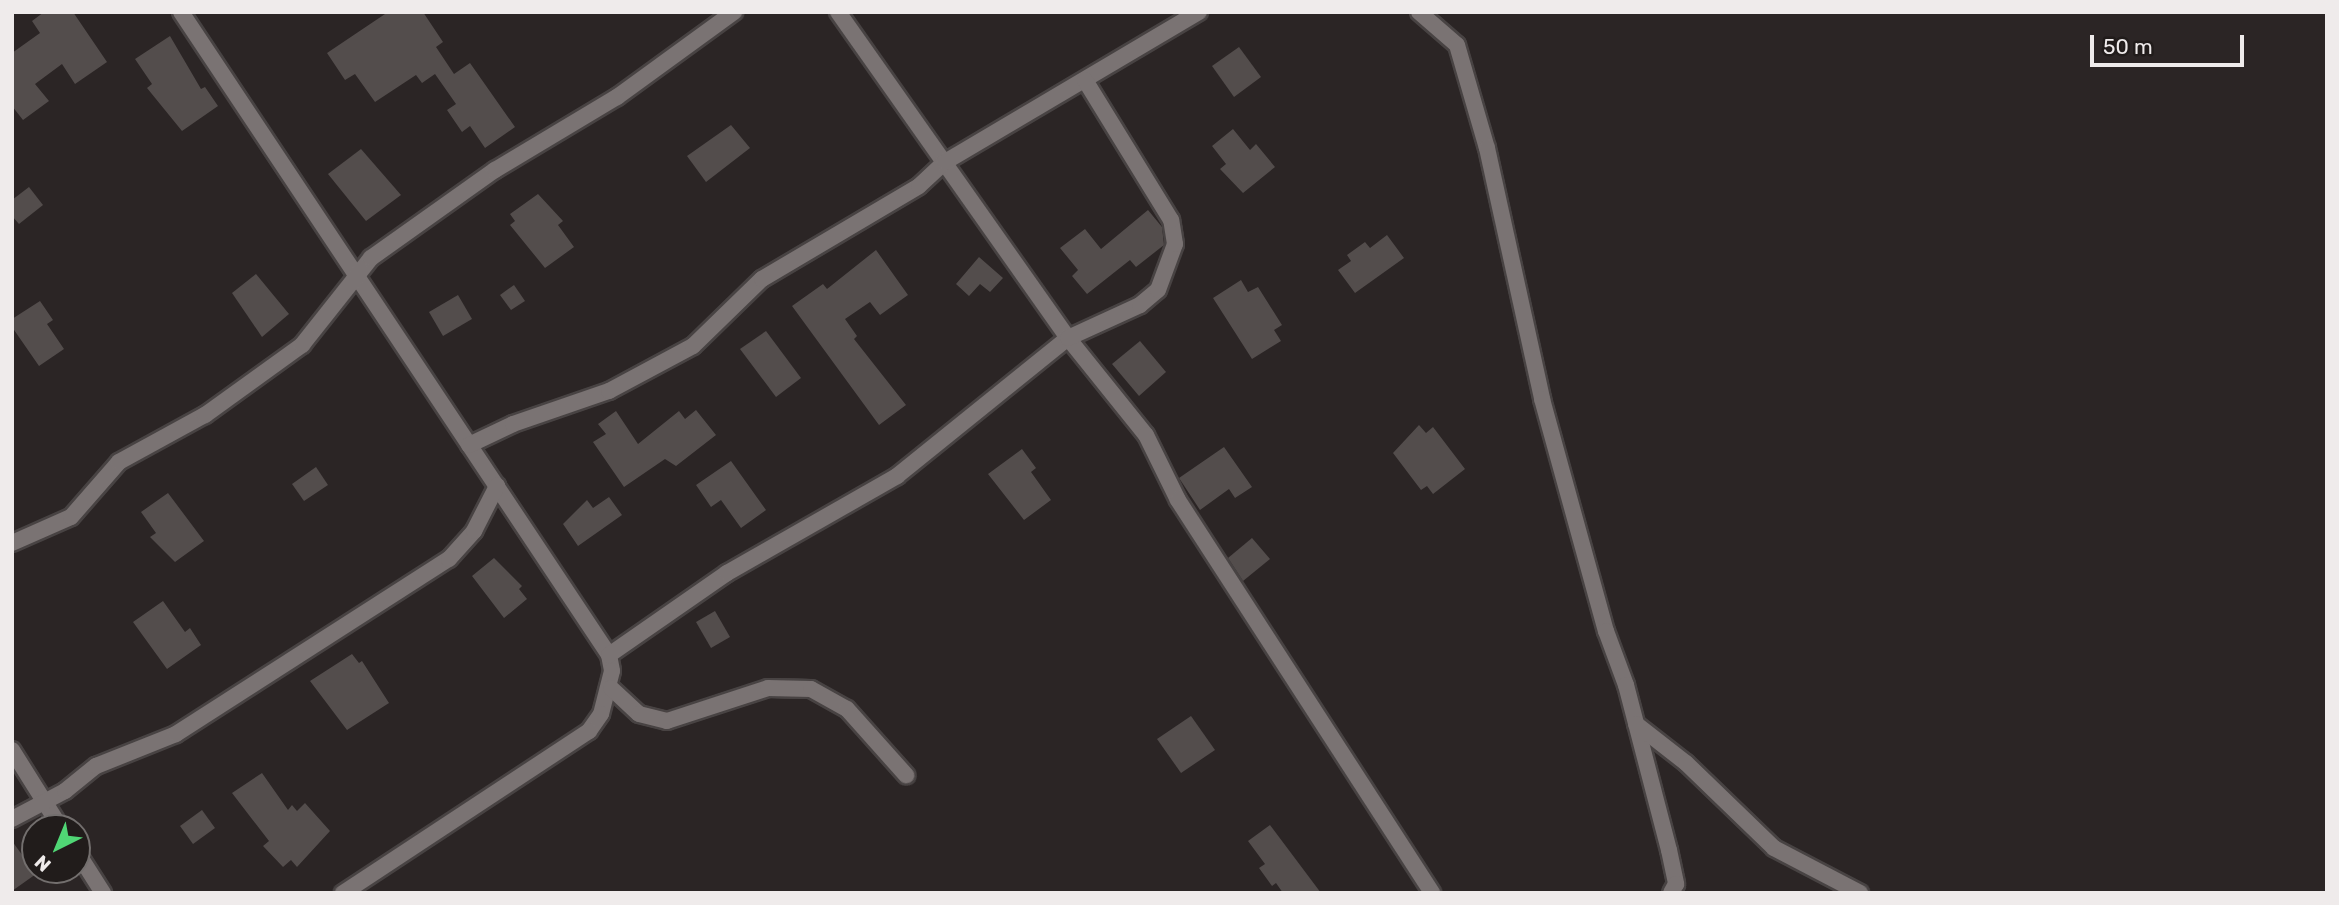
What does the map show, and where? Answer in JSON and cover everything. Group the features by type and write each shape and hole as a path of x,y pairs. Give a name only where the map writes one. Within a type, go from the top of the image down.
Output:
{"street":[{"path":"181,12 609,655 611,688 589,731 342,893"},
{"path":"12,543 71,517 119,462 205,415 302,345 355,274 495,170 617,97 734,12"},
{"path":"838,12 1068,338 1146,435 1178,500 1432,893"},
{"path":"469,445 609,391 693,346 762,279 919,186 945,162 1199,12"},
{"path":"1419,12 1457,45 1507,225 1542,399 1636,724 1669,850 1676,884 1671,893"},
{"path":"609,655 727,573 897,475 1068,338 1140,305 1158,290 1175,244 1159,194 1085,80"},
{"path":"12,819 43,800 65,792 110,758 176,734 449,559 474,531 496,486"},
{"path":"611,688 639,714 667,721 768,688 811,689 847,709 906,775"},
{"path":"1636,724 1686,763 1774,848 1860,893"},
{"path":"12,750 52,814"},
{"path":"91,874 103,893"}],"building":[{"path":"44,12 73,12 107,62 75,84 62,64 35,84 49,101 23,120 12,106 12,53 40,33 32,21"},
{"path":"388,12 423,12 443,42 436,47 454,74 470,63 515,127 485,148 470,126 462,132 447,110 456,104 435,74 422,83 416,75 375,102 355,74 345,80 327,53"},
{"path":"170,36 201,89 205,87 218,106 182,131 147,88 152,84 135,59"},
{"path":"1239,47 1261,77 1234,97 1212,66"},
{"path":"731,125 750,148 706,182 687,156"},
{"path":"1233,129 1250,150 1256,144 1275,167 1243,193 1220,169 1226,164 1212,146"},
{"path":"361,149 401,195 366,221 328,174"},
{"path":"29,187 43,205 19,224 12,216 12,200"},
{"path":"538,194 563,221 558,225 574,247 545,268 510,225 515,221 510,214"},
{"path":"1148,210 1162,227 1164,245 1136,267 1130,260 1087,294 1072,276 1078,270 1060,248 1085,229 1101,249"},
{"path":"1387,235 1404,258 1355,293 1338,270 1351,261 1347,255 1365,242 1370,248"},
{"path":"876,250 908,295 880,315 870,302 845,319 857,336 854,339 906,405 879,425 792,306 823,284 827,289"},
{"path":"979,257 1003,278 990,292 980,284 969,296 956,284"},
{"path":"256,274 289,314 262,337 232,293"},
{"path":"1241,280 1248,292 1258,287 1282,325 1274,330 1281,341 1252,359 1213,298"},
{"path":"514,285 525,301 511,310 500,295"},
{"path":"458,295 472,319 443,336 429,312"},
{"path":"40,301 53,320 47,324 64,349 39,366 12,327 12,319"},
{"path":"766,331 801,378 776,397 740,349"},
{"path":"1140,341 1166,372 1139,396 1112,364"},
{"path":"696,410 716,435 676,466 665,459 624,487 593,442 606,434 598,424 616,411 638,444 679,411 685,419"},
{"path":"1419,425 1426,433 1433,427 1465,469 1433,494 1427,486 1421,490 1393,453"},
{"path":"1224,447 1252,487 1235,498 1229,489 1200,510 1179,478"},
{"path":"1022,449 1036,468 1031,472 1051,500 1024,520 988,474"},
{"path":"731,461 766,510 741,528 721,500 711,507 696,485"},
{"path":"316,467 328,485 304,501 292,484"},
{"path":"168,493 204,541 175,562 150,537 156,533 141,512"},
{"path":"609,497 622,515 578,546 563,524 587,500 593,508"},
{"path":"1252,538 1270,559 1243,581 1228,558"},
{"path":"494,558 522,586 519,589 527,599 504,618 472,576"},
{"path":"163,601 185,632 190,628 201,645 167,669 133,622"},
{"path":"715,611 730,637 711,648 696,622"},
{"path":"352,654 359,663 362,661 389,703 347,730 310,681"},
{"path":"1191,716 1215,750 1181,773 1157,739"},
{"path":"262,773 288,810 292,805 297,811 305,803 330,831 297,867 291,860 283,867 263,846 269,841 232,793"},
{"path":"202,810 215,828 193,844 180,826"},
{"path":"1270,825 1321,893 1283,893 1276,883 1272,886 1259,868 1265,864 1248,841"},
{"path":"12,841 21,853 22,884 12,891"}]}
